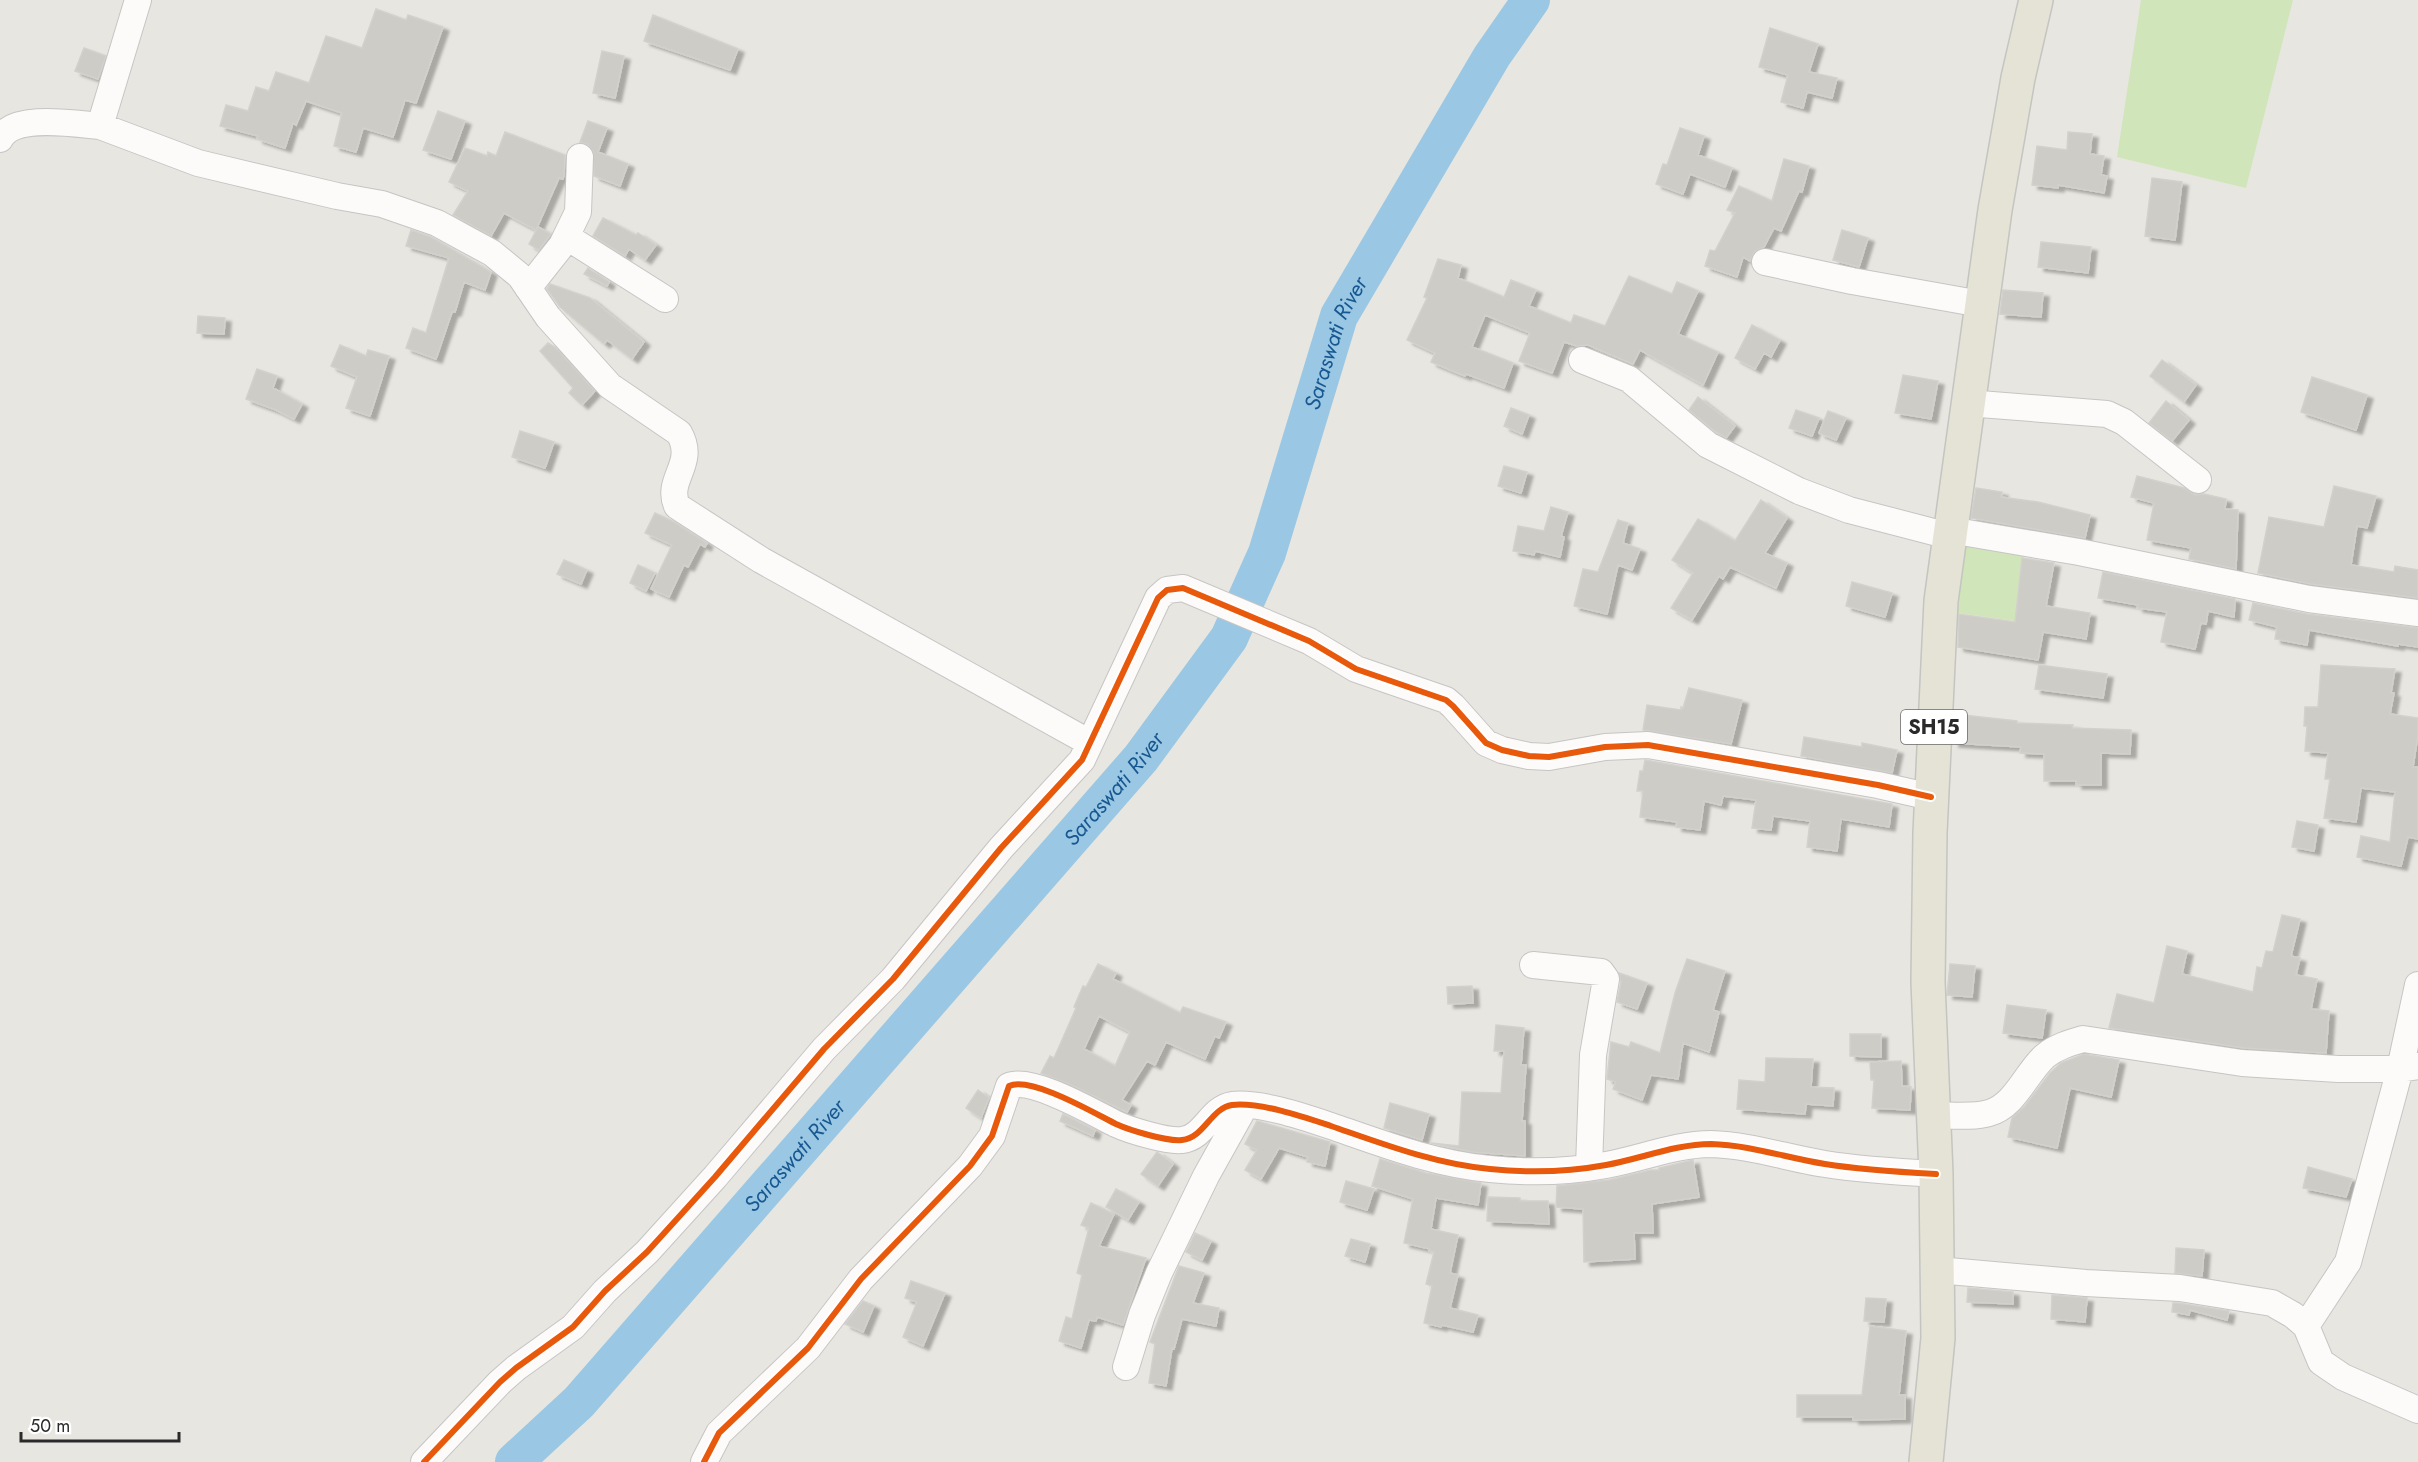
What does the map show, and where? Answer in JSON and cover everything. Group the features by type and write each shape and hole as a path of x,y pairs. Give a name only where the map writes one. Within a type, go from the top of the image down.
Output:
{"main road":[{"name":"SH15","path":"1926,1462 1938,1338 1936,1174 1928,982 1931,797 1938,634 1949,533 1981,304 2018,78 2036,0"}],"street":[{"path":"100,126 138,0"},
{"path":"0,139 17,124 35,122 100,126 198,163 337,196 382,204 437,223 492,253 520,276 548,317 610,386 679,433 685,443 686,455 675,488 674,498 677,506 761,560 1090,743"},
{"path":"528,288 567,237 578,212 579,157"},
{"path":"567,237 665,299"},
{"path":"1765,262 1852,281 1981,304"},
{"path":"1582,360 1629,379 1708,445 1799,491 1849,510 1949,533 2079,552 2309,599 2418,613"},
{"path":"1967,403 2107,414 2132,427 2198,480"},
{"path":"424,1462 500,1382 573,1327 654,1243 715,1177 824,1049 893,979 1001,848 1082,760 1158,598 1167,590 1184,588 1309,641 1356,669 1446,700 1486,743 1502,750 1549,757 1605,747 1648,745 1858,781 1931,797"},
{"path":"1533,965 1601,972 1605,975 1593,1055 1589,1167"},
{"path":"2306,1326 2348,1262 2409,1068 2418,985"},
{"path":"1933,1115 1970,1116 1990,1113 2004,1106 2044,1057 2063,1044 2083,1040 2106,1041 2158,1052 2242,1063 2338,1069 2409,1068"},
{"path":"704,1462 719,1433 808,1348 861,1279 970,1166 992,1136 1009,1086 1021,1084 1047,1092 1119,1125 1173,1140 1184,1140 1198,1133 1220,1110 1231,1105 1288,1112 1437,1161 1490,1169 1552,1172 1708,1144 1741,1146 1824,1164 1887,1172 1936,1174"},
{"path":"1126,1367 1142,1314 1160,1273 1206,1176 1245,1106"},
{"path":"1937,1270 2086,1283 2180,1288 2272,1303 2294,1315 2306,1326 2321,1362 2343,1377 2418,1410"}],"green space":[{"path":"2141,0 2293,0 2246,188 2117,157"},
{"path":"1954,522 2027,532 2015,621 1944,611"}],"building":[{"path":"376,9 406,20 408,15 443,27 416,103 405,100 393,137 363,128 356,152 334,146 342,113 306,101 296,125 293,123 285,148 257,139 258,136 220,126 226,105 248,111 256,87 269,91 276,72 309,83 326,36 362,48"},
{"path":"653,15 738,49 730,70 644,41"},
{"path":"1770,28 1818,44 1809,72 1837,78 1832,98 1807,92 1803,108 1781,102 1788,75 1759,67"},
{"path":"84,48 106,56 98,79 75,71"},
{"path":"602,51 624,56 615,98 593,93"},
{"path":"438,111 465,121 451,159 423,150"},
{"path":"588,121 607,128 598,152 628,164 620,186 594,176 593,151 587,144 580,142"},
{"path":"1680,128 1704,136 1698,155 1732,168 1725,187 1690,174 1683,194 1656,184 1663,164 1667,165"},
{"path":"505,132 565,155 564,175 563,179 559,178 536,230 504,213 491,236 453,215 468,191 449,182 465,148 487,156 488,152 496,156"},
{"path":"2068,132 2092,134 2090,154 2104,156 2101,175 2107,176 2104,193 2058,185 2058,188 2032,185 2037,146 2067,150"},
{"path":"1784,159 1809,166 1802,192 1799,191 1781,231 1774,228 1764,247 1754,252 1750,261 1743,257 1737,277 1705,266 1710,250 1715,251 1735,213 1727,210 1739,186 1772,201"},
{"path":"2152,178 2182,182 2175,240 2145,236"},
{"path":"603,218 636,235 638,233 656,245 645,260 629,249 625,256 593,236"},
{"path":"538,227 551,234 539,250 529,244"},
{"path":"411,230 431,237 491,272 485,290 464,282 436,359 406,348 413,328 426,333 449,258 406,246"},
{"path":"1842,230 1868,238 1859,267 1833,260"},
{"path":"2041,242 2091,247 2088,273 2038,267"},
{"path":"1438,259 1461,265 1458,278 1504,297 1511,280 1536,290 1529,306 1571,323 1574,315 1605,326 1629,276 1672,294 1677,282 1698,291 1678,334 1718,352 1703,385 1640,350 1633,364 1588,345 1577,346 1564,342 1552,373 1519,361 1530,333 1485,315 1472,347 1513,363 1504,388 1466,374 1465,376 1431,362 1435,353 1407,340 1427,298 1424,297"},
{"path":"588,268 609,282 607,286 584,274"},
{"path":"550,284 590,298 644,342 632,359 607,340 604,344 560,307 547,289"},
{"path":"2003,290 2043,293 2041,317 2000,314"},
{"path":"198,316 225,318 224,334 197,333"},
{"path":"1752,325 1780,340 1771,357 1764,353 1755,369 1735,358"},
{"path":"548,343 556,348 595,391 582,405 569,393 573,388 540,351"},
{"path":"340,345 366,356 368,350 389,356 370,416 346,408 357,377 331,366"},
{"path":"2162,360 2196,385 2184,402 2150,376"},
{"path":"257,369 277,376 273,388 302,404 294,419 246,399"},
{"path":"1903,375 1938,381 1931,419 1895,413"},
{"path":"2312,377 2367,395 2356,430 2301,412"},
{"path":"1698,397 1735,426 1726,438 1689,410"},
{"path":"2166,401 2189,420 2172,441 2149,423"},
{"path":"1511,408 1529,415 1522,434 1504,426"},
{"path":"1796,410 1819,418 1812,436 1789,428"},
{"path":"1828,411 1846,418 1836,440 1819,433"},
{"path":"520,431 554,442 545,468 512,457"},
{"path":"1504,466 1527,472 1521,493 1498,486"},
{"path":"2137,476 2184,488 2195,495 2204,494 2226,499 2225,509 2238,510 2236,569 2189,559 2191,548 2147,540 2154,503 2131,497"},
{"path":"2334,486 2376,496 2367,528 2357,526 2351,565 2394,572 2395,566 2418,570 2418,598 2311,584 2258,573 2269,517 2324,527"},
{"path":"1976,488 2002,492 2001,497 2038,502 2090,515 2085,538 1971,518"},
{"path":"1761,500 1787,518 1765,553 1787,563 1776,588 1730,567 1723,579 1719,576 1692,620 1671,608 1693,573 1672,560 1698,519 1735,541"},
{"path":"1551,507 1568,512 1561,536 1564,537 1560,557 1535,551 1534,555 1513,551 1518,526 1544,531"},
{"path":"655,513 707,543 705,547 700,544 688,567 684,565 669,597 651,589 672,545 645,533"},
{"path":"1618,520 1628,523 1623,543 1640,549 1632,570 1618,565 1607,614 1574,606 1583,569 1598,572"},
{"path":"2022,558 2054,563 2046,606 2090,613 2086,639 2043,632 2038,660 1958,647 1959,614 2015,622"},
{"path":"564,560 587,570 581,584 557,574"},
{"path":"638,565 655,573 646,591 630,583"},
{"path":"2103,572 2235,599 2234,617 2208,611 2206,624 2201,623 2195,649 2161,642 2167,612 2137,608 2138,605 2098,598"},
{"path":"1852,582 1892,593 1885,617 1846,606"},
{"path":"2253,603 2307,614 2418,628 2418,647 2398,644 2398,646 2309,630 2307,645 2275,639 2277,627 2249,620"},
{"path":"2039,665 2107,674 2103,698 2035,689"},
{"path":"2321,665 2395,669 2390,714 2418,718 2413,767 2418,767 2418,839 2408,837 2401,866 2357,857 2361,836 2390,842 2395,792 2361,788 2356,822 2324,818 2330,779 2325,779 2328,753 2305,751 2307,726 2304,726 2305,707 2318,707"},
{"path":"1689,688 1742,700 1731,744 1643,730 1647,705 1681,710"},
{"path":"1954,714 2017,721 2017,723 2073,725 2072,728 2131,730 2130,754 2101,753 2101,785 2076,785 2076,781 2044,781 2044,754 2020,753 2021,747 1953,743"},
{"path":"1804,737 1862,747 1862,743 1897,750 1892,773 1801,756"},
{"path":"1645,760 1892,804 1889,827 1841,819 1837,851 1807,847 1810,821 1773,816 1771,830 1752,828 1756,800 1723,796 1721,805 1704,801 1700,830 1676,827 1677,822 1640,817 1643,791 1637,791 1640,771 1643,771"},
{"path":"2297,821 2318,825 2314,851 2292,847"},
{"path":"2282,915 2300,919 2291,956 2300,958 2296,975 2317,979 2311,1009 2329,1011 2326,1053 2244,1048 2109,1028 2117,994 2154,1003 2167,946 2187,951 2182,974 2253,992 2257,967 2262,968 2266,951 2273,952"},
{"path":"1687,959 1725,971 1713,1010 1719,1012 1709,1052 1683,1043 1678,1079 1651,1075 1642,1100 1613,1089 1616,1082 1607,1079 1611,1042 1629,1047 1631,1042 1660,1053 1675,993"},
{"path":"1098,964 1116,973 1113,979 1180,1013 1183,1007 1226,1022 1219,1038 1215,1036 1205,1059 1166,1042 1155,1065 1147,1061 1122,1100 1131,1105 1127,1112 1041,1073 1050,1056 1054,1058 1083,986 1086,987","holes":["1099,1016 1130,1032 1115,1066 1084,1049"]},
{"path":"1950,964 1975,966 1972,997 1947,995"},
{"path":"1619,973 1647,983 1637,1009 1617,1002 1621,982"},
{"path":"1472,986 1473,1003 1448,1004 1447,987"},
{"path":"2007,1005 2046,1010 2042,1038 2003,1033"},
{"path":"1496,1025 1524,1028 1521,1065 1526,1065 1522,1121 1525,1121 1525,1156 1472,1152 1431,1143 1459,1146 1462,1092 1501,1093 1504,1051 1494,1051"},
{"path":"1850,1034 1881,1034 1881,1057 1850,1056"},
{"path":"2084,1054 2119,1060 2111,1097 2070,1088 2057,1148 2008,1137 2012,1118 2025,1106 2050,1073 2061,1063"},
{"path":"1766,1058 1813,1059 1811,1087 1834,1088 1833,1106 1806,1104 1805,1114 1737,1109 1739,1080 1765,1082"},
{"path":"1901,1061 1902,1086 1911,1087 1910,1110 1872,1108 1874,1080 1871,1080 1870,1062"},
{"path":"978,1090 989,1098 981,1118 966,1108"},
{"path":"1390,1103 1429,1114 1422,1140 1384,1128"},
{"path":"1063,1114 1095,1130 1093,1136 1060,1121"},
{"path":"1257,1121 1330,1142 1325,1166 1307,1162 1308,1157 1279,1148 1261,1179 1245,1170 1257,1150 1245,1144"},
{"path":"1157,1152 1173,1164 1158,1186 1141,1174"},
{"path":"1380,1159 1426,1173 1481,1183 1478,1205 1436,1198 1431,1229 1458,1235 1450,1273 1458,1275 1450,1308 1478,1315 1473,1332 1424,1323 1432,1286 1426,1284 1434,1252 1404,1243 1413,1199 1372,1186"},
{"path":"1693,1160 1699,1197 1652,1204 1653,1233 1634,1233 1635,1259 1584,1262 1583,1209 1556,1207 1557,1186 1609,1180 1659,1170 1659,1168"},
{"path":"2308,1167 2352,1179 2346,1197 2303,1188"},
{"path":"1346,1181 1374,1189 1367,1210 1340,1202"},
{"path":"1116,1189 1139,1202 1128,1220 1106,1207"},
{"path":"1488,1197 1520,1198 1520,1201 1548,1201 1549,1224 1487,1221"},
{"path":"1091,1203 1114,1214 1099,1246 1146,1258 1123,1325 1097,1317 1096,1321 1089,1320 1081,1348 1059,1341 1066,1317 1072,1319 1082,1275 1077,1273 1089,1228 1081,1225"},
{"path":"1195,1233 1211,1241 1202,1260 1186,1252"},
{"path":"1351,1239 1370,1244 1365,1262 1345,1256"},
{"path":"2176,1248 2204,1250 2202,1276 2175,1273"},
{"path":"1179,1266 1204,1273 1193,1303 1219,1308 1216,1326 1182,1319 1174,1349 1172,1348 1166,1386 1149,1383 1155,1344 1150,1342"},
{"path":"911,1281 945,1293 923,1346 903,1337 917,1302 905,1298"},
{"path":"1968,1288 2013,1292 2013,1304 1967,1302"},
{"path":"2052,1295 2087,1298 2085,1322 2051,1319"},
{"path":"1866,1298 1886,1299 1884,1322 1864,1321"},
{"path":"863,1301 874,1306 863,1332 845,1324"},
{"path":"2173,1303 2229,1311 2227,1320 2190,1310 2189,1315 2172,1312"},
{"path":"1870,1326 1906,1331 1899,1395 1905,1395 1905,1419 1853,1420 1853,1417 1797,1417 1797,1395 1862,1395"}],"waterway":[{"name":"Saraswati River","path":"514,1462 579,1402 1141,758 1229,638 1267,553 1339,316 1492,56 1531,0"}],"cycle path":[{"path":"424,1462 500,1382 573,1327 605,1291 647,1252 715,1177 824,1049 893,979 1001,848 1082,760 1158,598 1167,590 1183,588 1309,641 1356,669 1446,700 1486,743 1502,750 1529,756 1549,757 1605,747 1648,745 1878,785 1931,797"},
{"path":"704,1462 719,1433 808,1348 861,1279 970,1166 992,1136 1009,1086 1019,1084 1032,1086 1062,1097 1116,1124 1149,1135 1176,1140 1190,1138 1196,1134 1218,1111 1225,1107 1243,1105 1269,1108 1295,1115 1429,1158 1490,1169 1519,1171 1577,1169 1619,1162 1685,1146 1711,1144 1740,1147 1839,1166 1936,1174"}]}
